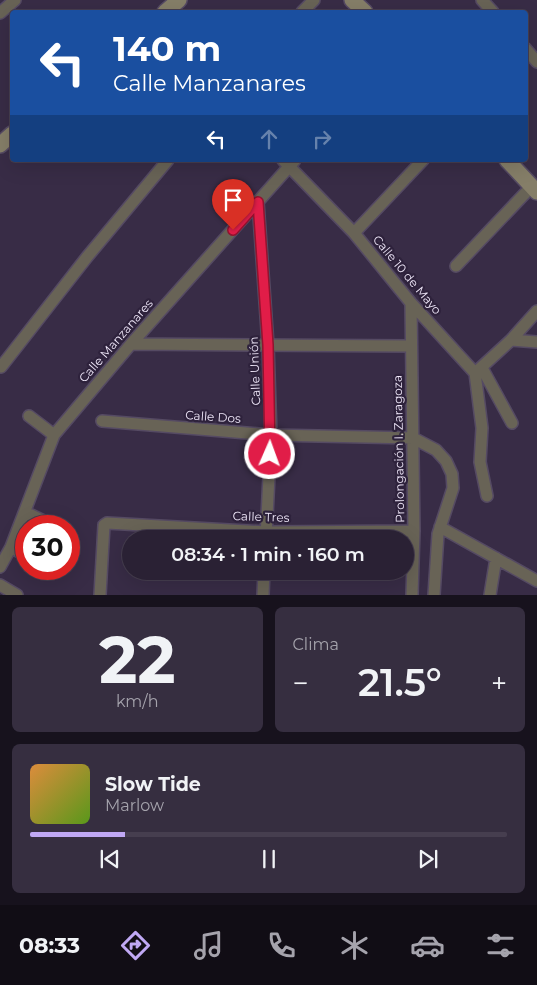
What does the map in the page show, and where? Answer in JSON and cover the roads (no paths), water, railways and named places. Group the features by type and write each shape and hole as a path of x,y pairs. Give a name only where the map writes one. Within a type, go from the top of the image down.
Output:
{"street":[{"path":"0,13 15,0"},
{"path":"167,10 179,0"},
{"path":"304,10 314,0"},
{"path":"352,0 363,10"},
{"path":"482,0 491,10"},
{"path":"528,52 537,62"},
{"path":"0,145 10,136"},
{"path":"1,366 87,256 166,162"},
{"name":"Calle 10 de Mayo","path":"289,162 354,233 411,303 478,371 512,423"},
{"name":"Calle Manzanares","path":"0,567 12,547 54,435 131,344 258,202 289,162"},
{"path":"354,233 421,162"},
{"path":"456,266 535,189 509,162"},
{"name":"Calle Unión","path":"258,202 268,345 271,435 266,530"},
{"name":"Prolongación I. Zaragoza","path":"411,303 410,346 414,530"},
{"path":"487,496 480,462 482,428 478,371 511,340 537,311"},
{"path":"511,340 537,342"},
{"path":"131,344 410,346"},
{"path":"29,416 54,435"},
{"name":"Calle Dos","path":"102,422 271,435 413,438"},
{"path":"413,438 436,450 446,461 452,474 453,488 440,526 434,595"},
{"path":"25,512 31,515"},
{"name":"Calle Tres","path":"100,595 104,525 107,523 200,530"},
{"path":"440,526 537,581"},
{"path":"490,595 496,558"},
{"path":"263,595 264,580"},
{"name":"Prolongación I. Zaragoza","path":"412,580 412,595"},
{"path":"0,585 17,595"}]}
